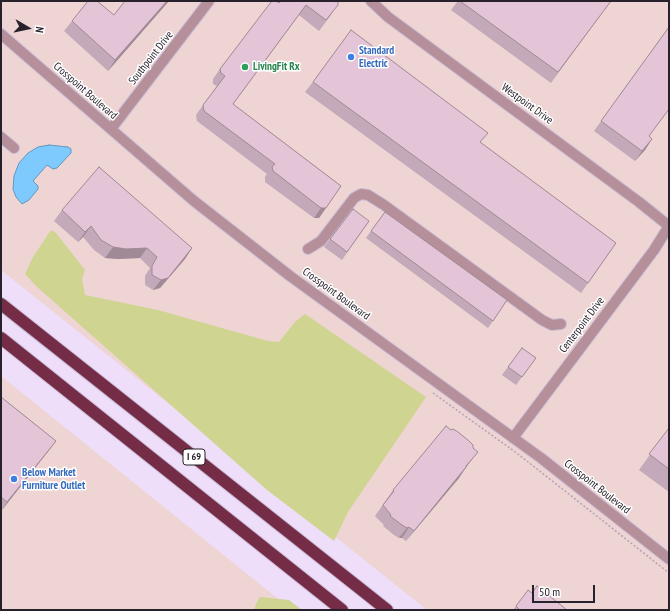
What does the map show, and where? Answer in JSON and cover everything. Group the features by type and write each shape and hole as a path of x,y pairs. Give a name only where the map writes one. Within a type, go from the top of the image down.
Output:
{"highway":[{"name":"I 69","path":"1,304 387,610"},
{"name":"I 69","path":"1,338 342,610"}],"street":[{"name":"Southpoint Drive","path":"111,130 209,1"},
{"name":"Westpoint Drive","path":"371,1 388,17 548,134 669,226"},
{"name":"Crosspoint Boulevard","path":"1,34 194,201 287,273 513,438 669,559"},
{"path":"1,137 14,148"},
{"path":"308,249 321,241 354,198 361,194 368,195 384,205 542,320 552,325 561,324"},
{"name":"Centerpoint Drive","path":"513,438 654,250 669,226"}],"path":[{"path":"433,392 518,454 669,573"}],"shaded area":[{"path":"1,1 669,1 669,610 427,610 1,270"},
{"path":"1,376 292,610 1,610"}],"green space":[{"path":"51,230 56,233 85,270 82,279 85,295 158,310 268,341 279,342 295,322 305,314 426,397 348,512 334,541 267,490 36,286 25,274 33,257"},
{"path":"260,597 289,600 302,610 254,610"}],"water":[{"path":"49,145 68,147 71,149 71,153 57,168 53,169 47,165 33,181 38,186 38,189 29,200 22,204 16,197 13,189 14,176 19,163 28,153 38,147"}],"building":[{"path":"88,1 97,1 114,15 125,1 167,1 115,60 72,21"},
{"path":"273,1 279,3 281,1 338,1 338,5 326,20 306,5 233,104 341,186 326,208 321,208 273,171 272,167 275,164 204,111 203,105 225,76 221,73 220,69"},
{"path":"460,1 611,1 558,72"},
{"path":"669,27 669,109 649,136 652,139 642,151 601,121"},
{"path":"351,30 488,133 480,142 616,243 588,283 313,82"},
{"path":"99,167 192,248 168,278 161,280 152,275 152,266 157,257 147,248 126,249 113,247 101,240 91,226 85,232 62,210"},
{"path":"353,209 369,221 347,252 330,239"},
{"path":"385,212 507,300 493,321 371,231"},
{"path":"522,348 536,358 522,377 508,367"},
{"name":"Below Market Furniture Outlet","path":"1,397 56,441 7,502 1,497"},
{"path":"446,426 451,430 453,429 458,432 473,445 473,448 478,452 414,531 409,527 407,528 402,525 390,516 391,515 383,505 394,491 393,490"},
{"path":"669,428 669,469 649,454"},
{"path":"537,586 567,610 518,610 519,609 516,606 528,590 532,593"}],"place":[{"name":"Standard Electric","path":"351,57"},
{"name":"LivingFit Rx","path":"245,67"},
{"name":"Below Market Furniture Outlet","path":"14,479"}]}
